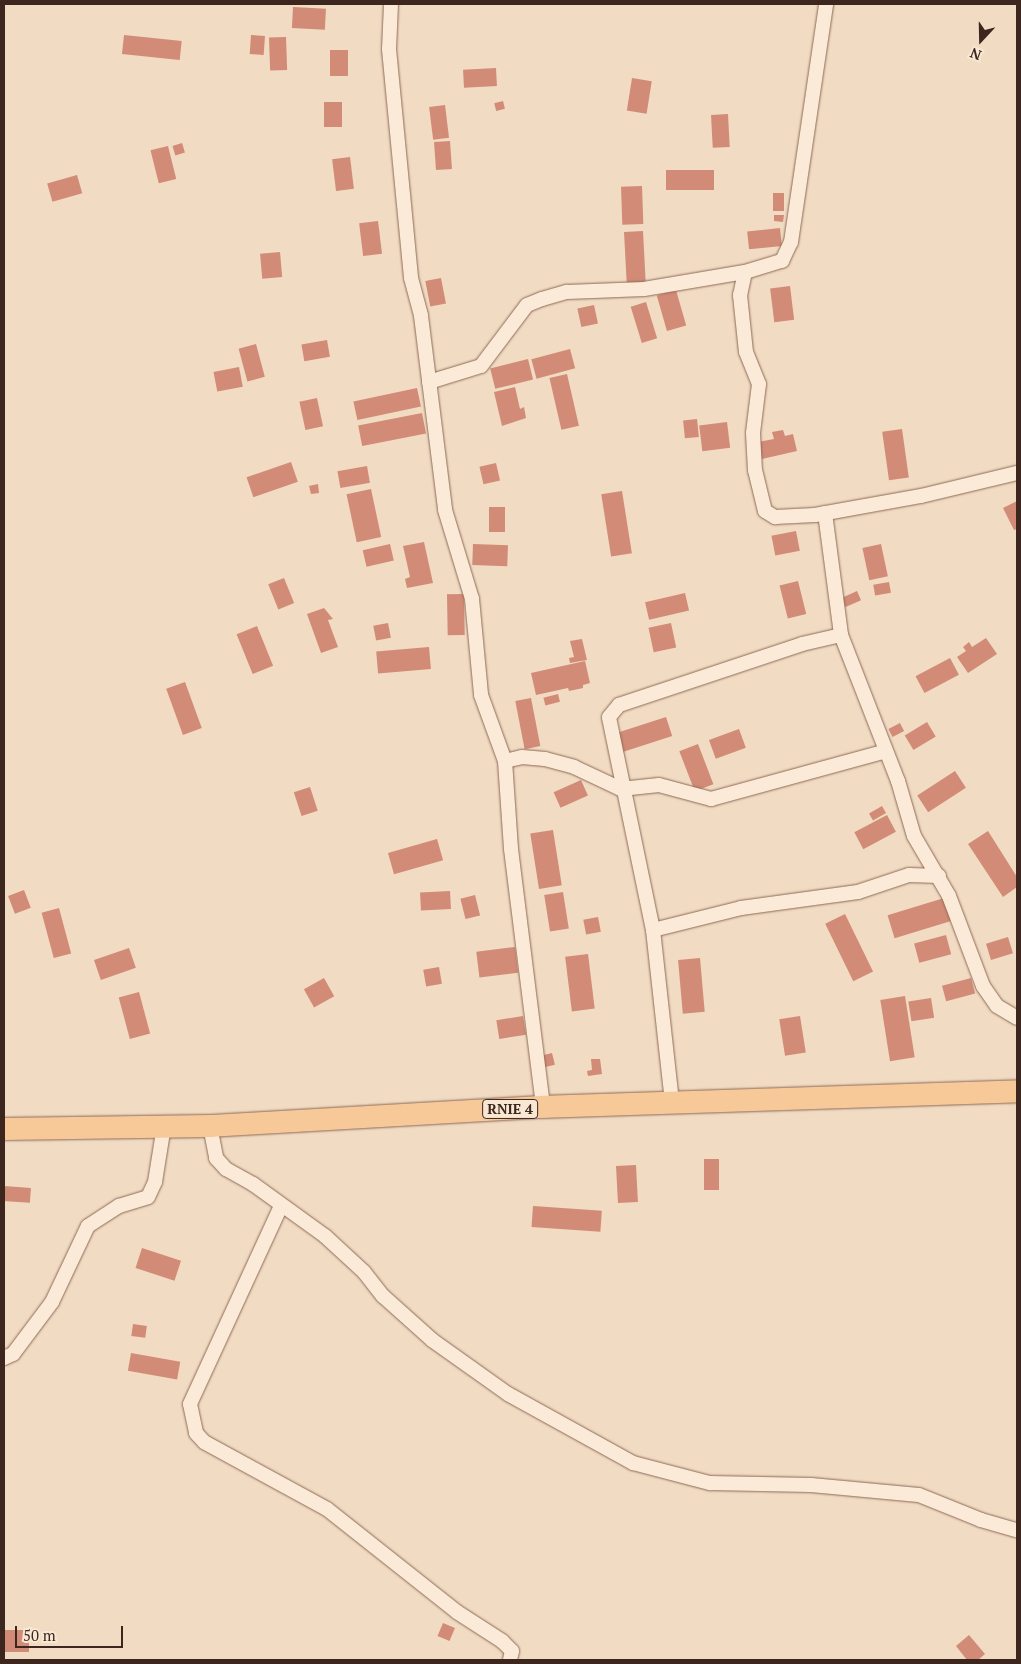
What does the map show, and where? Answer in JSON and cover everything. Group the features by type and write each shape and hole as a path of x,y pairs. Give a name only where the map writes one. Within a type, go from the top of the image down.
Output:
{"main road":[{"name":"RNIE 4","path":"4,1129 210,1126 672,1102 1017,1091"}],"street":[{"path":"392,4 389,49 411,278 421,316 446,510 472,598 481,695 505,761 511,849 543,1108"},
{"path":"429,382 481,366 528,305 542,298 567,292 644,289 746,272 782,261 790,242 826,4"},
{"path":"746,272 740,295 746,352 759,384 753,433 759,495 765,510 775,517 825,513 946,490 1017,472"},
{"path":"722,276 740,295"},
{"path":"825,513 841,634 886,751 914,836 939,876 983,986 997,1006 1017,1018"},
{"path":"672,1102 652,930 621,789 609,718 619,706 802,644 841,634"},
{"path":"505,761 522,756 545,760 574,767 621,789 659,785 711,799 886,751"},
{"path":"652,930 741,908 858,892 909,875 939,876"},
{"path":"4,1358 13,1354 52,1302 88,1226 118,1206 148,1197 154,1182 164,1126"},
{"path":"210,1126 216,1158 226,1169 325,1236 364,1272 383,1296 432,1340 508,1394 633,1463 710,1482 811,1485 919,1495 981,1520 1017,1530"},
{"path":"281,1206 190,1404 196,1433 204,1442 327,1509 457,1612 502,1641 512,1651 510,1660"}],"building":[{"path":"293,7 326,9 325,30 292,28"},
{"path":"124,35 182,41 180,60 122,54"},
{"path":"251,35 265,36 264,55 250,54"},
{"path":"286,37 287,70 270,71 269,38"},
{"path":"330,50 348,50 348,76 330,76"},
{"path":"496,68 497,86 464,88 463,70"},
{"path":"632,78 652,81 647,114 627,111"},
{"path":"503,101 505,109 496,111 494,103"},
{"path":"324,102 342,102 342,127 324,127"},
{"path":"445,105 449,138 433,140 429,107"},
{"path":"728,114 730,147 713,148 711,115"},
{"path":"450,141 452,169 436,170 434,142"},
{"path":"182,143 185,153 175,155 172,146"},
{"path":"168,146 176,179 159,183 151,150"},
{"path":"350,157 354,189 336,191 332,159"},
{"path":"666,170 714,170 714,190 666,190"},
{"path":"77,175 82,193 52,202 47,184"},
{"path":"642,186 643,224 622,225 621,187"},
{"path":"773,193 784,193 784,211 773,211"},
{"path":"774,215 784,215 783,222 774,221"},
{"path":"378,221 382,254 363,256 359,223"},
{"path":"780,228 782,246 749,249 747,231"},
{"path":"643,231 646,285 627,286 624,232"},
{"path":"280,252 282,277 262,279 260,254"},
{"path":"441,278 446,304 430,307 425,281"},
{"path":"790,286 794,320 774,322 770,288"},
{"path":"676,290 686,326 667,331 657,296"},
{"path":"646,302 657,338 642,343 631,307"},
{"path":"594,305 598,324 581,327 577,309"},
{"path":"327,340 330,357 304,361 301,345"},
{"path":"256,344 265,377 247,382 239,349"},
{"path":"570,349 575,368 537,379 531,359"},
{"path":"528,359 533,379 495,389 490,368"},
{"path":"239,367 243,387 217,392 213,372"},
{"path":"567,374 579,426 561,430 549,378"},
{"path":"515,387 520,409 524,407 526,418 502,426 494,392"},
{"path":"417,388 421,407 357,420 353,402"},
{"path":"317,398 323,426 305,430 299,402"},
{"path":"422,413 426,434 362,446 358,425"},
{"path":"697,419 699,437 685,438 683,420"},
{"path":"727,422 730,448 702,451 699,425"},
{"path":"902,429 909,478 889,480 882,432"},
{"path":"783,430 785,436 793,434 797,451 762,459 758,442 774,439 772,432"},
{"path":"291,462 298,482 253,497 247,477"},
{"path":"496,463 500,481 483,484 479,467"},
{"path":"367,466 370,483 340,488 337,471"},
{"path":"318,484 319,493 311,494 309,486"},
{"path":"371,489 381,537 357,542 347,494"},
{"path":"622,491 632,553 611,557 601,494"},
{"path":"1017,501 1017,529 1014,530 1003,508"},
{"path":"489,507 505,507 505,532 489,532"},
{"path":"796,531 800,551 775,555 771,536"},
{"path":"424,542 433,583 407,588 405,579 410,577 403,546"},
{"path":"390,544 394,561 367,567 363,550"},
{"path":"473,544 508,545 507,566 472,565"},
{"path":"881,544 888,576 869,580 862,548"},
{"path":"284,578 294,603 278,609 268,584"},
{"path":"798,581 806,614 788,619 780,586"},
{"path":"889,582 891,593 875,596 873,585"},
{"path":"857,591 861,600 846,607 841,598"},
{"path":"685,593 689,611 649,620 645,602"},
{"path":"447,594 464,594 465,635 448,635"},
{"path":"324,608 333,619 328,620 338,647 321,653 307,614"},
{"path":"388,623 391,638 376,641 373,626"},
{"path":"671,623 676,647 654,652 649,628"},
{"path":"257,626 273,666 253,674 237,634"},
{"path":"986,638 997,654 968,673 957,657 966,651 963,647 969,642 972,647"},
{"path":"582,639 587,660 570,663 569,658 574,657 570,641"},
{"path":"429,647 431,669 378,674 376,652"},
{"path":"950,658 959,675 924,693 916,676"},
{"path":"585,661 590,683 583,685 583,688 569,691 568,688 536,695 531,673"},
{"path":"185,682 202,728 183,735 166,689"},
{"path":"558,694 560,702 545,705 543,698"},
{"path":"531,698 540,746 525,749 515,701"},
{"path":"666,717 672,736 623,752 617,733"},
{"path":"927,722 936,737 913,750 905,735"},
{"path":"900,723 904,731 893,737 888,729"},
{"path":"739,729 746,748 716,759 709,740"},
{"path":"698,744 713,784 695,791 679,751"},
{"path":"955,771 966,788 928,812 917,796"},
{"path":"581,780 588,796 561,808 554,792"},
{"path":"310,787 318,811 302,816 294,792"},
{"path":"882,806 886,813 873,820 869,813"},
{"path":"887,815 896,832 863,849 854,832"},
{"path":"553,830 562,885 539,889 530,834"},
{"path":"988,831 1017,877 1017,887 1003,897 968,844"},
{"path":"437,839 443,860 394,874 388,853"},
{"path":"24,890 31,908 15,914 8,896"},
{"path":"450,891 451,909 421,911 420,893"},
{"path":"563,892 569,929 550,932 544,895"},
{"path":"475,895 480,915 466,919 460,899"},
{"path":"944,898 951,921 895,938 888,915"},
{"path":"59,908 71,953 54,958 42,913"},
{"path":"845,914 873,972 853,981 825,924"},
{"path":"598,917 601,932 586,935 583,920"},
{"path":"946,935 951,954 919,963 914,944"},
{"path":"1008,937 1013,953 991,960 986,944"},
{"path":"515,947 518,973 479,978 476,952"},
{"path":"129,948 136,968 101,980 94,960"},
{"path":"588,954 595,1009 572,1011 565,957"},
{"path":"700,958 705,1012 683,1014 678,960"},
{"path":"439,967 442,984 426,987 423,970"},
{"path":"324,978 334,996 314,1008 304,989"},
{"path":"971,978 975,993 946,1001 942,986"},
{"path":"139,992 150,1034 130,1039 119,997"},
{"path":"905,996 915,1057 890,1061 880,1000"},
{"path":"931,998 934,1018 911,1021 908,1002"},
{"path":"523,1016 526,1035 499,1039 496,1020"},
{"path":"800,1016 806,1053 785,1056 779,1019"},
{"path":"552,1053 555,1065 544,1067 541,1056"},
{"path":"591,1059 600,1059 602,1074 588,1076 587,1071 592,1070"},
{"path":"704,1159 719,1159 719,1190 704,1190"},
{"path":"636,1165 638,1202 618,1203 616,1166"},
{"path":"4,1186 31,1188 30,1203 4,1201"},
{"path":"533,1206 602,1211 600,1232 532,1227"},
{"path":"142,1248 181,1261 175,1281 136,1268"},
{"path":"133,1324 147,1326 145,1338 131,1336"},
{"path":"131,1353 180,1362 177,1379 128,1371"},
{"path":"443,1623 455,1628 449,1641 438,1636"},
{"path":"4,1630 29,1630 29,1652 4,1652"},
{"path":"969,1635 985,1654 978,1660 967,1660 956,1646"}]}
